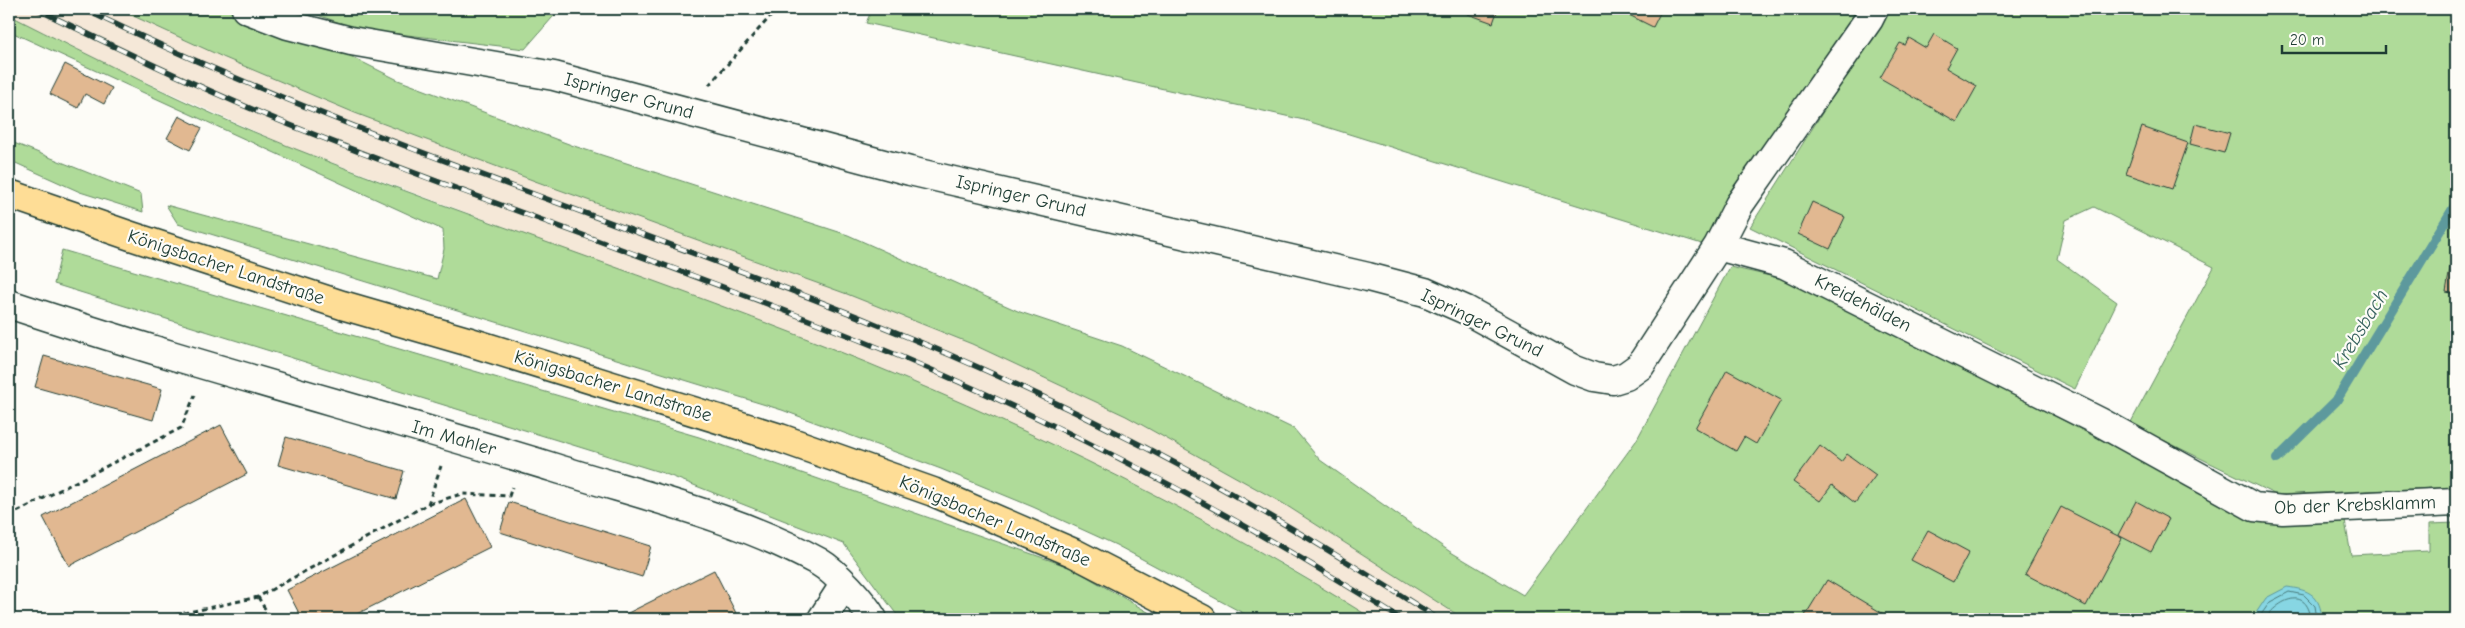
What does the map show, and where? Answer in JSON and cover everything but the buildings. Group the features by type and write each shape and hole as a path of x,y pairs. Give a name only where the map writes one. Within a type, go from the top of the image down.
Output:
{"main road":[{"name":"Königsbacher Landstraße","path":"9,194 130,236 324,299 667,402 780,438 924,488 1074,553 1202,619"}],"street":[{"name":"Ispringer Grund","path":"246,9 288,25 351,41 554,76 910,171 1240,246 1425,292 1498,326 1575,370 1594,377 1613,380 1626,376 1640,366 1718,246"},
{"path":"1718,246 1739,205 1852,44 1874,9"},
{"name":"Kreidehälden","path":"1718,246 1784,264 2100,422 2254,507"},
{"name":"Im Mahler","path":"9,304 85,330 522,458 738,524 821,563 863,603 873,619"},
{"name":"Ob der Krebsklamm","path":"2254,507 2283,510 2456,502"},
{"path":"822,619 844,585"}],"path":[{"path":"686,112 777,9"},
{"path":"9,516 181,428 208,366"},
{"path":"428,504 451,437"},
{"path":"157,619 258,597 428,504 461,494 509,496 522,458"},
{"path":"258,597 271,619"}],"shaded area":[{"path":"9,9 118,9 225,58 355,113 535,181 847,294 972,344 1126,416 1284,504 1464,619 1373,619 1287,566 1140,487 907,379 784,331 285,145 115,68 9,15"}],"green space":[{"path":"118,9 224,9 328,45 398,80 574,146 848,235 1020,312 1122,346 1294,429 1320,460 1449,551 1523,595 1636,441 1730,267 1792,281 2255,519 2345,521 2351,555 2429,551 2429,524 2456,523 2456,619 1464,619 1284,504 1126,416 972,344 847,294 535,181 355,113 225,58"},
{"path":"301,9 578,9 559,10 525,49 357,29"},
{"path":"872,9 1861,9 1705,245 1304,120 866,23"},
{"path":"1888,9 2456,9 2456,487 2276,495 2130,424 2214,267 2094,207 2066,220 2057,259 2117,302 2075,389 1750,227"},
{"path":"9,15 182,100 288,146 752,318 830,348 966,405 1086,460 1202,520 1373,619 1254,619 1116,545 1033,507 941,469 782,410 178,224 166,205 437,279 444,249 443,230 9,31"},
{"path":"9,141 141,194 143,212 80,192 9,160"},
{"path":"62,250 699,437 1072,568 1160,619 900,619 844,544 663,473 54,284"}],"water":[{"path":"2287,587 2302,590 2312,595 2319,604 2322,619 2252,619 2266,598"}],"waterway":[{"name":"Krebsbach","path":"2277,459 2336,401 2456,204"}],"railway":[{"path":"37,9 162,69 290,125 724,287 937,372 1073,435 1206,504 1337,579 1401,619"},
{"path":"84,9 181,54 279,96 477,173 777,285 937,349 998,376 1118,433 1235,496 1349,563 1438,619"}]}
